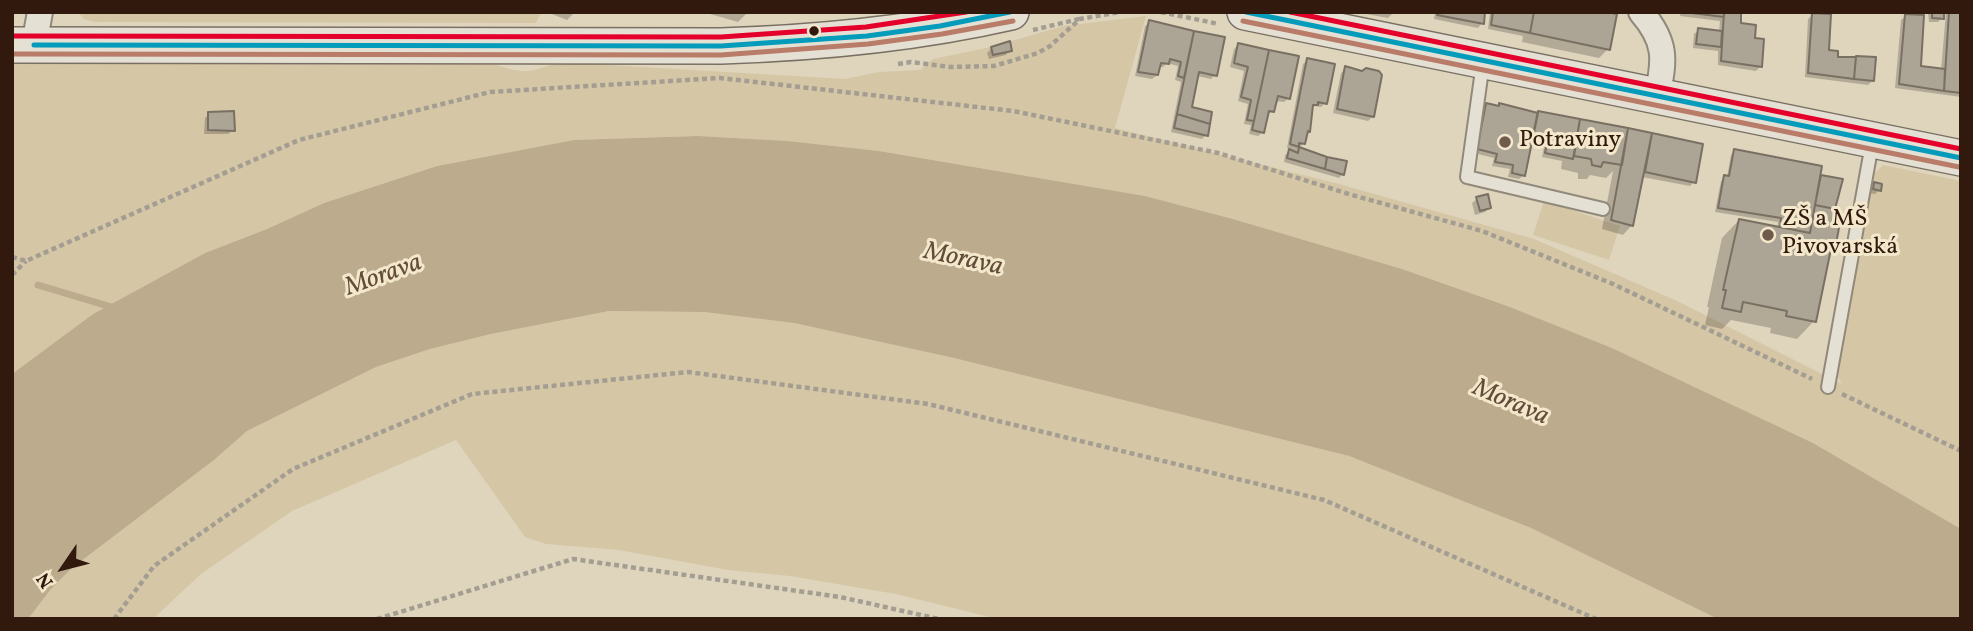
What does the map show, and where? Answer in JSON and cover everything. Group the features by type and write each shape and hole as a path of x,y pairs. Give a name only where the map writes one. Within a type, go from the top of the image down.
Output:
{"main road":[{"path":"29,34 389,47 765,45 871,34 1011,12"},
{"path":"1245,12 1961,158"}],"street":[{"path":"1641,12 1655,30 1662,47 1657,96"}],"lane":[{"path":"1484,60 1468,177 1603,209"},
{"path":"1828,387 1873,140"}],"path":[{"path":"12,275 26,261 299,140 491,92 720,78 1013,111 1218,153 1352,195 1482,231 1613,284 1961,451"},
{"path":"12,257 26,261"},
{"path":"114,619 155,566 293,469 472,394 688,372 928,404 1324,500 1596,619"},
{"path":"377,619 573,559 840,597 939,619"}],"shaded area":[{"path":"78,12 541,12 536,23 94,22 84,19"},
{"path":"1146,16 1115,128 1339,184 1534,239 1675,300 1842,384 1838,377 1873,175 1883,165 1961,181 1961,529 1813,443 1612,348 1510,307 1402,269 1145,196 879,151 788,141 698,136 574,140 437,166 324,203 205,253 93,314 12,374 12,62 492,63 525,71 557,62 845,79 879,72 920,70 933,59 991,47 1063,26"},
{"path":"1544,201 1620,226 1609,260 1533,235"},
{"path":"609,311 704,312 794,323 954,358 1349,456 1531,528 1718,619 998,619 896,594 790,576 728,570 619,550 546,544 525,537 456,440 292,511 201,574 153,619 28,619 51,589 72,568 214,460 247,431 376,367 430,349"}],"water":[{"name":"Morava","path":"698,136 788,141 879,151 1145,196 1402,269 1510,307 1612,348 1813,443 1961,529 1961,619 1718,619 1531,528 1349,456 954,358 794,323 704,312 609,311 430,349 376,367 247,431 214,460 72,568 51,589 28,619 12,619 12,374 93,314 205,253 324,203 437,166 574,140"}],"building":[{"path":"1438,12 1485,12 1484,24 1437,15"},
{"path":"1493,12 1534,12 1530,33 1491,25"},
{"path":"1534,12 1617,14 1610,50 1530,33"},
{"path":"1684,12 1724,12 1724,17"},
{"path":"1724,12 1741,12 1741,23 1756,25 1755,38 1764,39 1762,67 1721,61"},
{"path":"1932,12 1944,12 1944,19 1932,18"},
{"path":"1949,12 1961,12 1961,93 1944,91"},
{"path":"1812,13 1831,14 1829,50 1838,51 1838,57 1856,57 1854,79 1808,73"},
{"path":"1905,14 1924,15 1921,66 1945,69 1944,91 1899,84"},
{"path":"1149,20 1194,31 1184,78 1178,76 1181,62 1170,59 1169,64 1161,63 1158,75 1138,72"},
{"path":"1698,28 1722,31 1721,47 1696,44"},
{"path":"1194,31 1225,37 1217,76 1199,72 1192,107 1212,112 1210,124 1177,114"},
{"path":"1010,41 1012,51 993,55 991,47"},
{"path":"1238,43 1269,50 1254,121 1247,120 1251,100 1241,97 1248,67 1234,63"},
{"path":"1269,50 1299,56 1290,99 1278,96 1274,112 1269,111 1264,133 1252,130"},
{"path":"1856,56 1876,57 1874,81 1854,79"},
{"path":"1307,58 1335,64 1327,104 1318,102 1318,105 1313,105 1310,132 1308,131 1305,144 1299,143 1299,147 1290,144"},
{"path":"1345,66 1362,71 1366,68 1379,71 1382,75 1374,117 1337,109"},
{"name":"Potraviny","path":"1486,103 1499,106 1499,103 1538,113 1525,176 1512,173 1513,165 1495,162 1497,154 1477,149"},
{"path":"234,111 235,131 208,130 208,112"},
{"path":"1538,111 1580,119 1573,159 1545,153 1548,138 1533,135"},
{"path":"1177,114 1210,124 1208,136 1174,128"},
{"path":"1580,119 1628,128 1622,165 1603,162 1601,167 1592,165 1591,159 1574,156"},
{"path":"1628,128 1652,133 1633,226 1611,220"},
{"path":"1652,133 1703,144 1696,183 1645,172"},
{"path":"1299,147 1327,157 1325,169 1287,158 1289,149 1298,153"},
{"path":"1734,149 1822,166 1810,233 1780,227 1781,218 1718,208 1724,175 1729,176"},
{"path":"1327,157 1347,161 1344,175 1325,169"},
{"path":"1821,175 1843,179 1835,209 1815,205"},
{"path":"1874,182 1882,184 1881,191 1873,189"},
{"path":"1488,194 1491,208 1480,211 1476,197"},
{"path":"1815,205 1835,209 1833,221 1840,222 1835,250 1831,249 1816,322 1786,316 1787,311 1743,302 1741,312 1722,308 1726,290 1723,290 1739,219 1810,233"}],"waterway":[{"path":"38,285 118,309"}],"transit line":[{"path":"12,36 721,37 866,27 966,12"},
{"path":"34,45 721,46 867,36 940,26 1010,12"},
{"path":"1246,12 1961,158"},
{"path":"1290,12 1961,149"},
{"path":"12,54 721,55 868,44 1013,21"},
{"path":"1243,21 1959,167"}],"place":[{"name":"Potraviny","path":"1505,142"},
{"name":"ZŠ a MŠ Pivovarská","path":"1768,235"}]}
